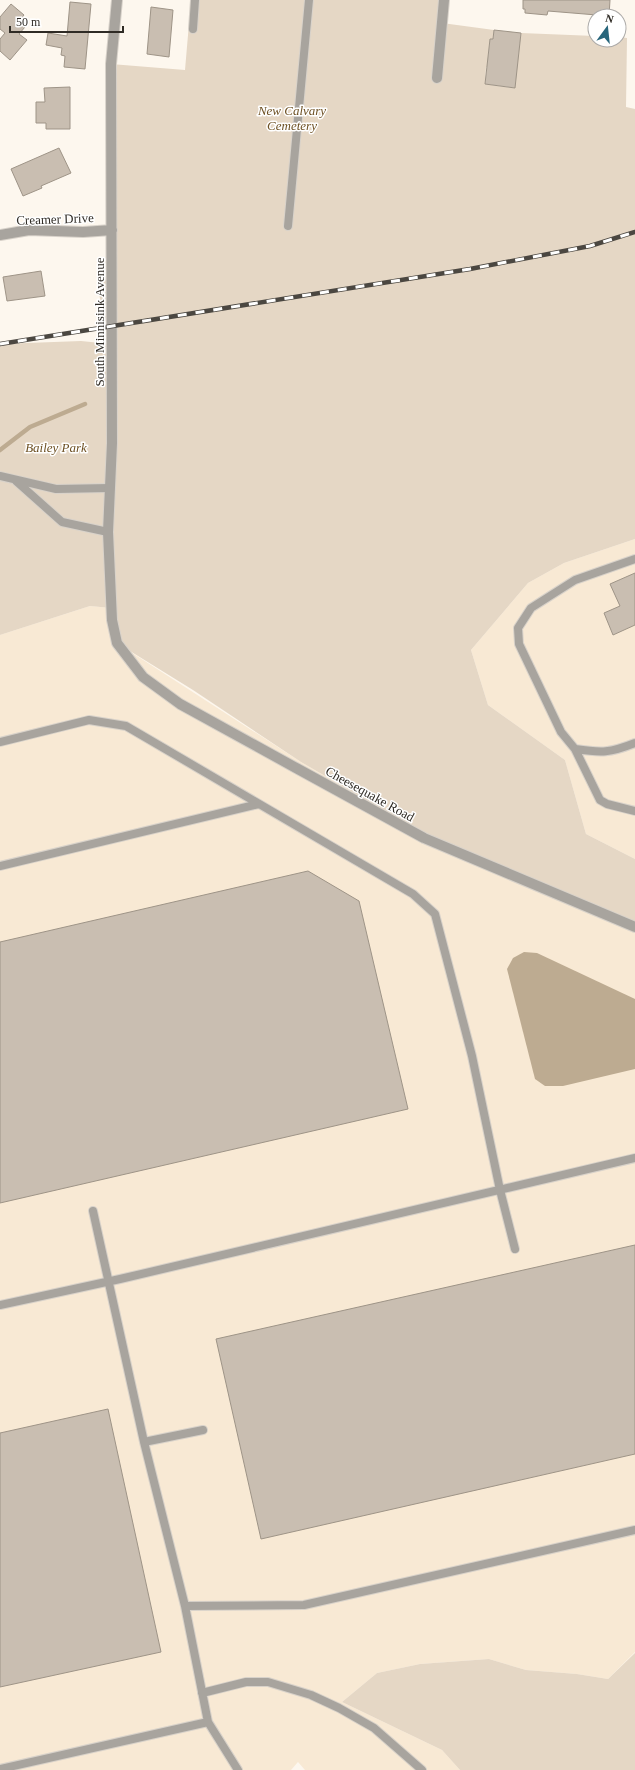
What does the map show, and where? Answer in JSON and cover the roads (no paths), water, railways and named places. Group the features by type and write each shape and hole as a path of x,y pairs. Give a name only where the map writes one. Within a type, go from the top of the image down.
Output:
{"street":[{"name":"South Minnisink Avenue","path":"117,0 111,64 112,443 108,532 112,620 117,642"},
{"path":"437,78 444,0"},
{"name":"Creamer Drive","path":"0,235 29,230 83,232 112,230"},
{"name":"Cheesequake Road","path":"117,642 143,677 180,704 298,770 424,838 635,927"}],"lane":[{"path":"193,29 195,0"},
{"path":"288,226 308,0"},
{"path":"0,476 56,489 110,488"},
{"path":"14,480 62,522 108,532"},
{"path":"635,558 575,580 531,608 518,628 519,644 561,732 575,749 600,800 608,804 635,811"},
{"path":"0,742 89,720 126,726 413,894 436,914 472,1056 500,1190 515,1249"},
{"path":"575,749 595,752 615,751 635,743"},
{"path":"0,866 259,804"},
{"path":"0,1305 108,1282 635,1158"},
{"path":"93,1211 144,1442 185,1606 208,1722 238,1770"},
{"path":"144,1442 204,1430"},
{"path":"185,1606 304,1605 635,1530"},
{"path":"202,1693 246,1682 268,1682 311,1695 339,1708 374,1728 422,1770"},
{"path":"0,1769 208,1722"}],"waterway":[{"path":"0,450 30,427 85,404"}],"railway":[{"path":"0,344 470,269 590,246 635,232"}],"park label":[{"name":"New Calvary Cemetery","path":"292,118"},
{"name":"Bailey Park","path":"56,447"}]}
